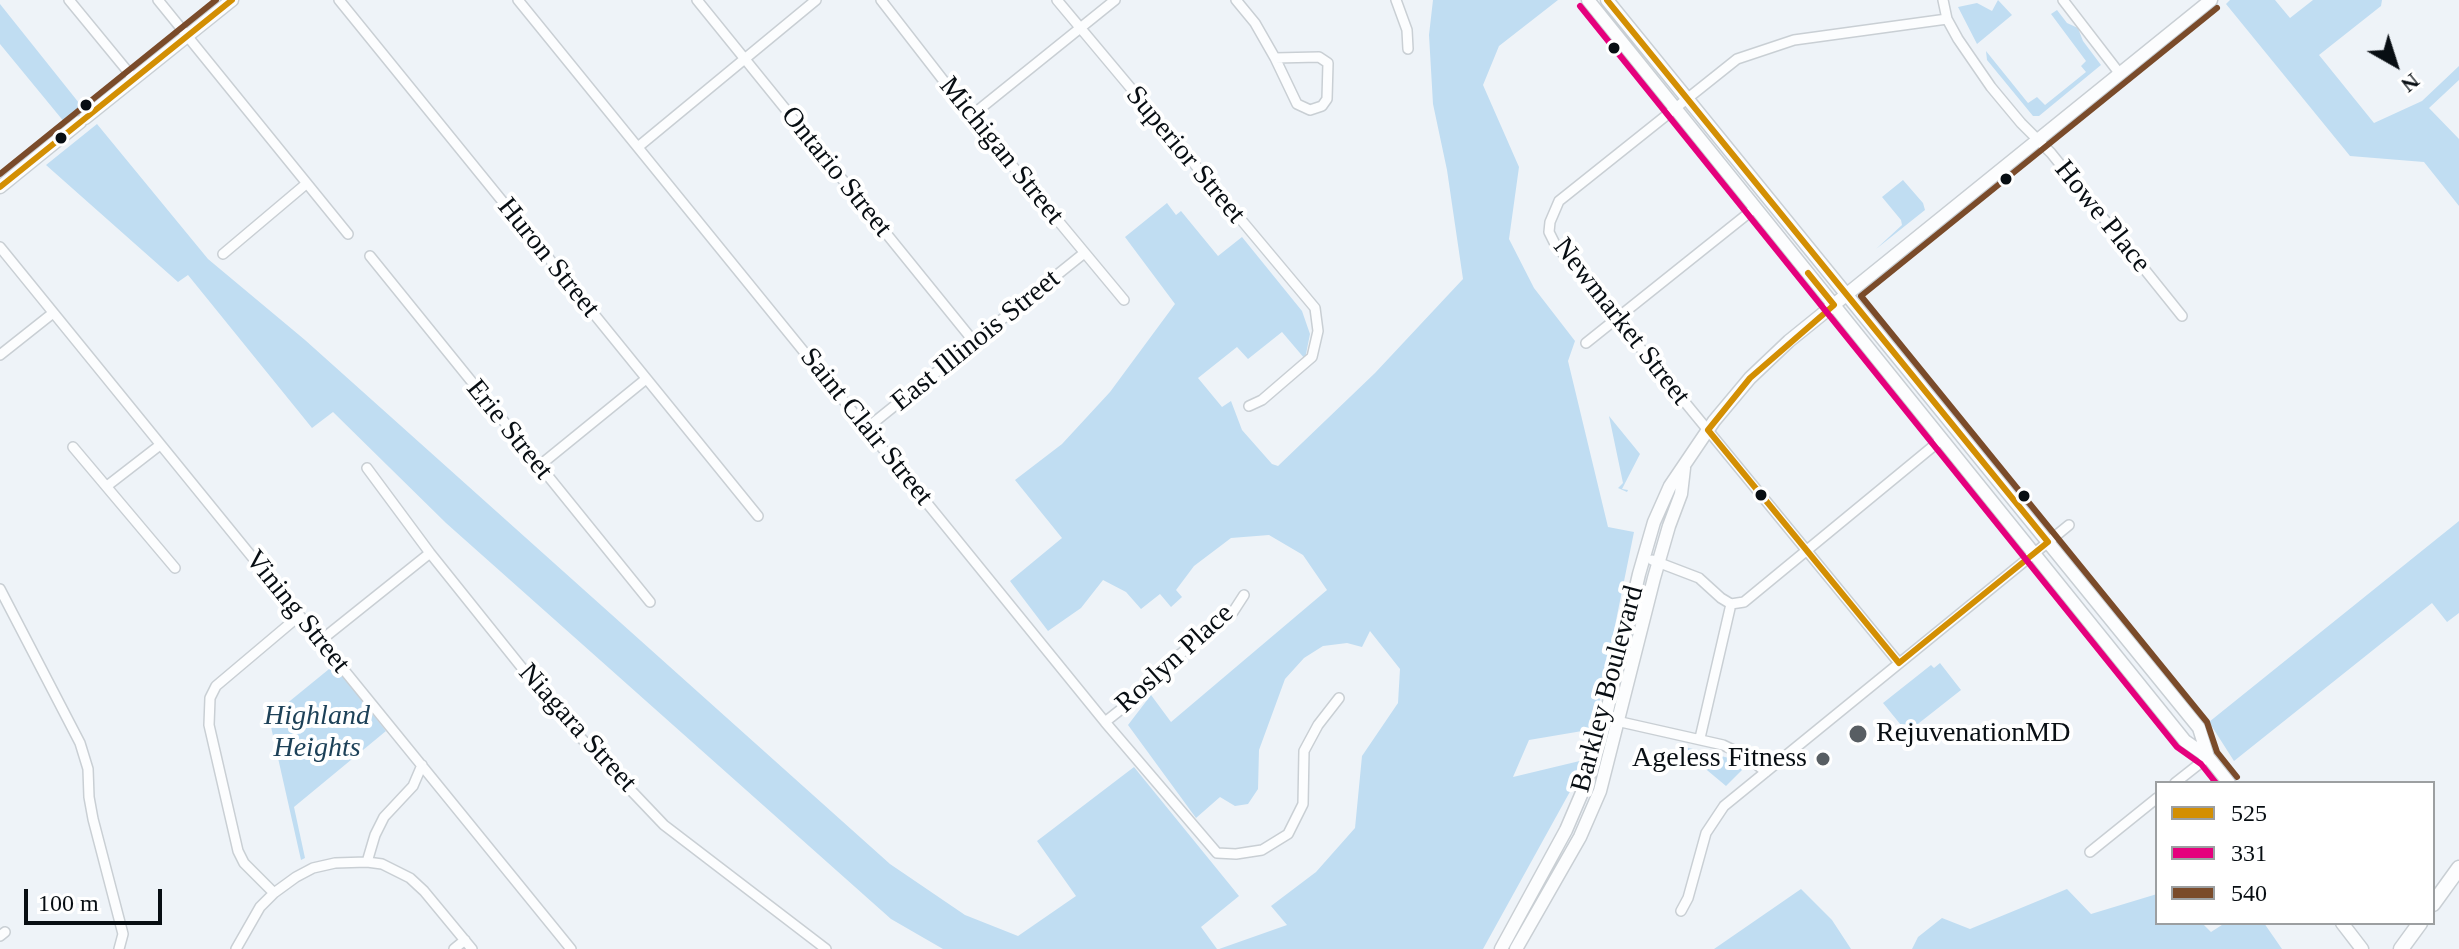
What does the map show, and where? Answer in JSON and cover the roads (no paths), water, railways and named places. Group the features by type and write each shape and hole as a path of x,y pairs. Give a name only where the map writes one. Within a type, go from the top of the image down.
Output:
{"main road":[{"path":"0,187 232,0"},
{"path":"1588,0 2185,741 2208,757 2227,781"},
{"path":"1607,0 2199,728 2208,757"},
{"name":"Barkley Boulevard","path":"1501,949 1566,830 1584,788 1659,510 1670,486 1708,430 1750,378 1834,305 2211,0"},
{"name":"Barkley Boulevard","path":"1516,949 1580,837 1600,791 1659,562 1681,494 1684,468"},
{"path":"2435,901 2459,868"},
{"path":"2344,925 2362,949"},
{"path":"2401,949 2419,925"}],"street":[{"path":"69,0 134,79"},
{"path":"158,0 348,234"},
{"name":"Huron Street","path":"339,0 758,516"},
{"name":"Saint Clair Street","path":"518,0 1105,722 1217,853 1262,850 1288,834 1303,804 1304,751 1318,725 1339,698"},
{"name":"Ontario Street","path":"697,0 975,343"},
{"path":"638,147 816,0"},
{"name":"Michigan Street","path":"881,0 971,116 1124,300"},
{"name":"Superior Street","path":"1057,0 1315,308 1318,331 1312,357 1262,400 1249,406"},
{"path":"971,116 1115,0"},
{"path":"1236,0 1258,29 1297,104 1310,110 1322,106 1327,99 1328,63 1319,57 1275,58"},
{"path":"1396,0 1407,30 1408,49"},
{"name":"Howe Place","path":"1943,0 1947,19 1991,87 2068,173 2182,316"},
{"path":"2063,0 2120,74"},
{"name":"Newmarket Street","path":"1899,663 1555,244 1549,232 1559,201 1729,64 1794,40 1947,19"},
{"path":"223,254 306,184"},
{"path":"1586,343 1755,208"},
{"name":"Vining Street","path":"0,247 571,949"},
{"name":"East Illinois Street","path":"867,428 1083,254"},
{"name":"Erie Street","path":"370,256 650,602"},
{"path":"0,355 53,313"},
{"path":"539,466 646,379"},
{"path":"1644,557 1699,578 1731,604 1744,602 1942,439"},
{"path":"107,486 160,445"},
{"path":"73,447 175,568"},
{"name":"Niagara Street","path":"367,468 430,553 563,719 664,825 826,949"},
{"path":"1681,911 1688,898 1706,833 1724,806 2069,525"},
{"path":"320,641 430,553"},
{"path":"0,589 80,743 88,769 93,819 123,934 119,949"},
{"name":"Roslyn Place","path":"1105,722 1134,699 1149,679 1233,612 1244,595"},
{"path":"1700,738 1731,604"},
{"path":"274,893 244,863 238,851 209,725 210,698 216,686 299,616"},
{"path":"1605,718 1700,738 1734,749 1766,772"},
{"path":"2178,781 2208,757"},
{"path":"367,862 384,817 413,786 422,765"},
{"path":"2090,852 2155,800"},
{"path":"236,949 260,907 274,893 313,868 335,863 367,862 382,864 410,878 424,891 468,945 454,949"}],"place":[{"name":"RejuvenationMD","path":"1858,734"},
{"name":"Ageless Fitness","path":"1823,759"}],"park label":[{"name":"Highland Heights","path":"317,733"}]}
